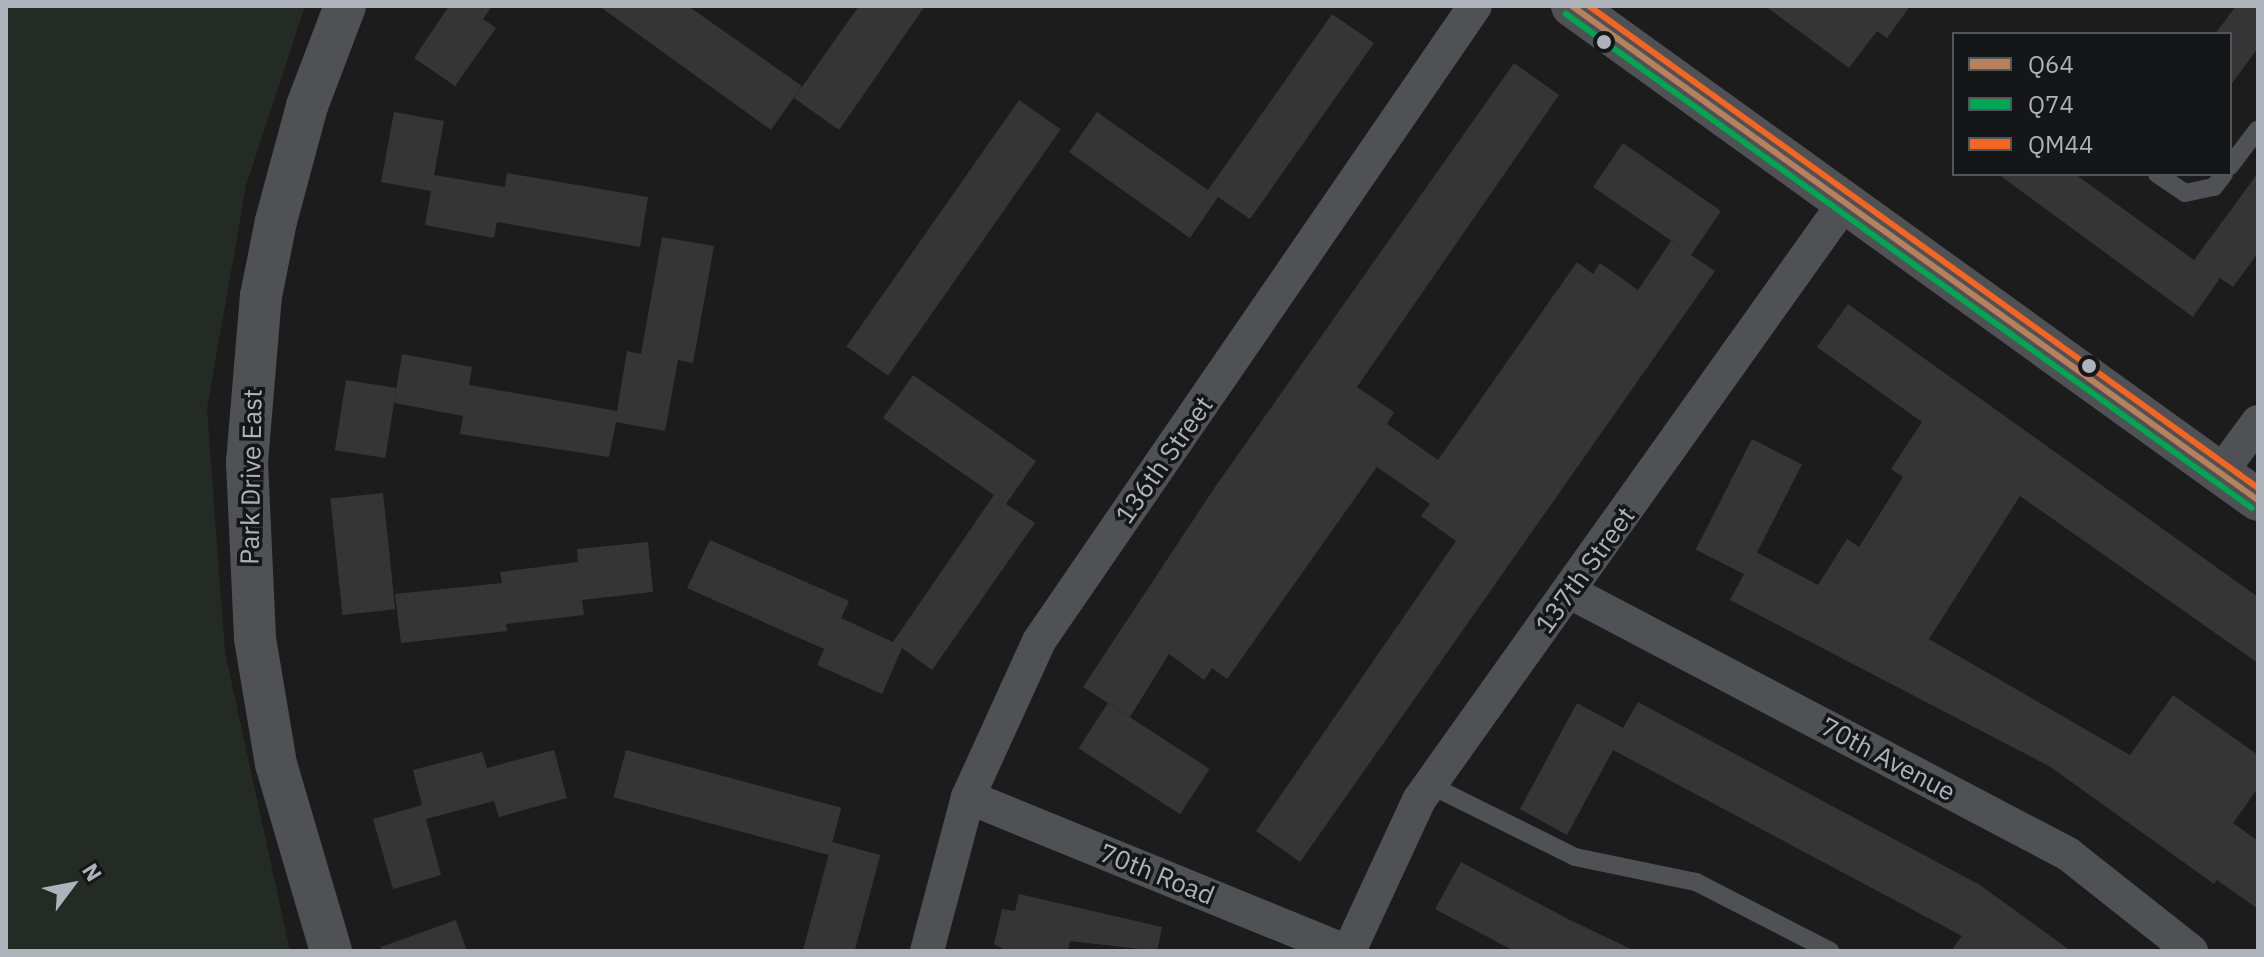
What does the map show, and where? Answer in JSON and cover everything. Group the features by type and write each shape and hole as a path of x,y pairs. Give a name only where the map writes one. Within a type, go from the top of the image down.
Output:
{"street":[{"name":"Park Drive East","path":"331,951 273,748 255,638 247,462 261,296 276,221 307,106 345,6"},
{"name":"136th Street","path":"927,951 968,797 1039,641 1475,6"},
{"path":"1572,6 2258,500"},
{"name":"137th Street","path":"1348,951 1430,785 1845,202"},
{"path":"2221,472 2258,422"},
{"name":"70th Avenue","path":"1570,592 2068,854 2191,951"},
{"name":"70th Road","path":"968,797 1348,951"}],"lane":[{"path":"2232,163 2258,129"},
{"path":"2160,176 2185,193 2214,187 2222,176"},
{"path":"1430,785 1575,857 1696,882 1830,951"}],"shaded area":[{"path":"6,6 305,6 246,186 207,409 225,652 290,951 6,951"}],"building":[{"path":"449,6 492,6 483,19 496,28 455,86 414,58"},
{"path":"599,6 688,6 802,86 771,130"},
{"path":"859,6 925,6 839,130 794,98"},
{"path":"1765,6 1910,6 1887,38 1877,31 1849,68"},
{"path":"2236,6 2258,6 2258,48 2232,83 2232,32 2216,32"},
{"path":"1332,14 1374,43 1250,219 1218,197 1190,238 1069,152 1097,112 1208,190"},
{"path":"1514,63 1559,95 1357,387 1394,412 1387,424 1438,460 1577,262 1593,274 1600,263 1638,290 1671,241 1689,253 1593,187 1623,143 1721,211 1691,255 1715,271 1300,862 1256,831 1456,541 1421,516 1430,504 1377,467 1227,679 1212,668 1204,680 1169,654 1130,717 1083,687 1215,487"},
{"path":"1019,100 1061,129 888,376 846,347"},
{"path":"394,112 444,121 434,175 505,187 507,173 648,197 640,247 497,222 494,238 425,225 431,191 381,182"},
{"path":"2258,173 2258,253 2233,287 2220,278 2193,317 2001,176 2078,176 2194,260"},
{"path":"662,237 714,246 693,363 678,360 665,431 616,422 609,457 460,434 463,416 394,403 402,354 472,367 469,385 617,411 627,351 641,354"},
{"path":"1848,304 2258,597 2258,663 2020,496 1929,639 2130,755 2173,695 2258,755 2258,788 2233,823 2258,841 2258,909 2217,880 2214,884 2049,766 1730,600 1756,552 1818,585 1847,539 1859,547 1903,477 1891,469 1922,422 1817,347"},
{"path":"913,375 1036,461 1006,504 1035,523 932,670 902,648 882,694 817,665 824,649 687,588 710,540 849,601 841,618 893,642 994,495 883,418"},
{"path":"346,380 396,388 385,458 335,450"},
{"path":"1752,439 1802,464 1746,575 1696,549"},
{"path":"383,493 395,609 343,615 330,499"},
{"path":"648,542 653,592 582,600 584,615 506,624 507,631 401,643 395,594 502,583 500,572 578,562 577,549"},
{"path":"1638,702 1980,885 2071,951 1951,951 1962,936 1613,750 1567,835 1520,809 1577,703 1623,728"},
{"path":"1108,703 1209,769 1180,814 1079,748"},
{"path":"554,750 567,798 499,817 494,801 426,819 441,875 393,889 373,819 422,805 413,770 482,752 487,768"},
{"path":"626,750 841,808 829,855 613,797"},
{"path":"832,842 880,855 855,951 803,951"},
{"path":"1461,862 1635,951 1514,951 1435,909"},
{"path":"1019,894 1162,927 1157,951 1070,941 1068,951 1007,951 994,944 1002,909 1015,911"},
{"path":"456,920 467,951 381,951 381,947"}],"transit line":[{"name":"Q64","path":"1572,6 2258,500"},
{"name":"QM44","path":"1589,6 2258,488"},
{"name":"Q74","path":"1566,14 2252,508"}]}
